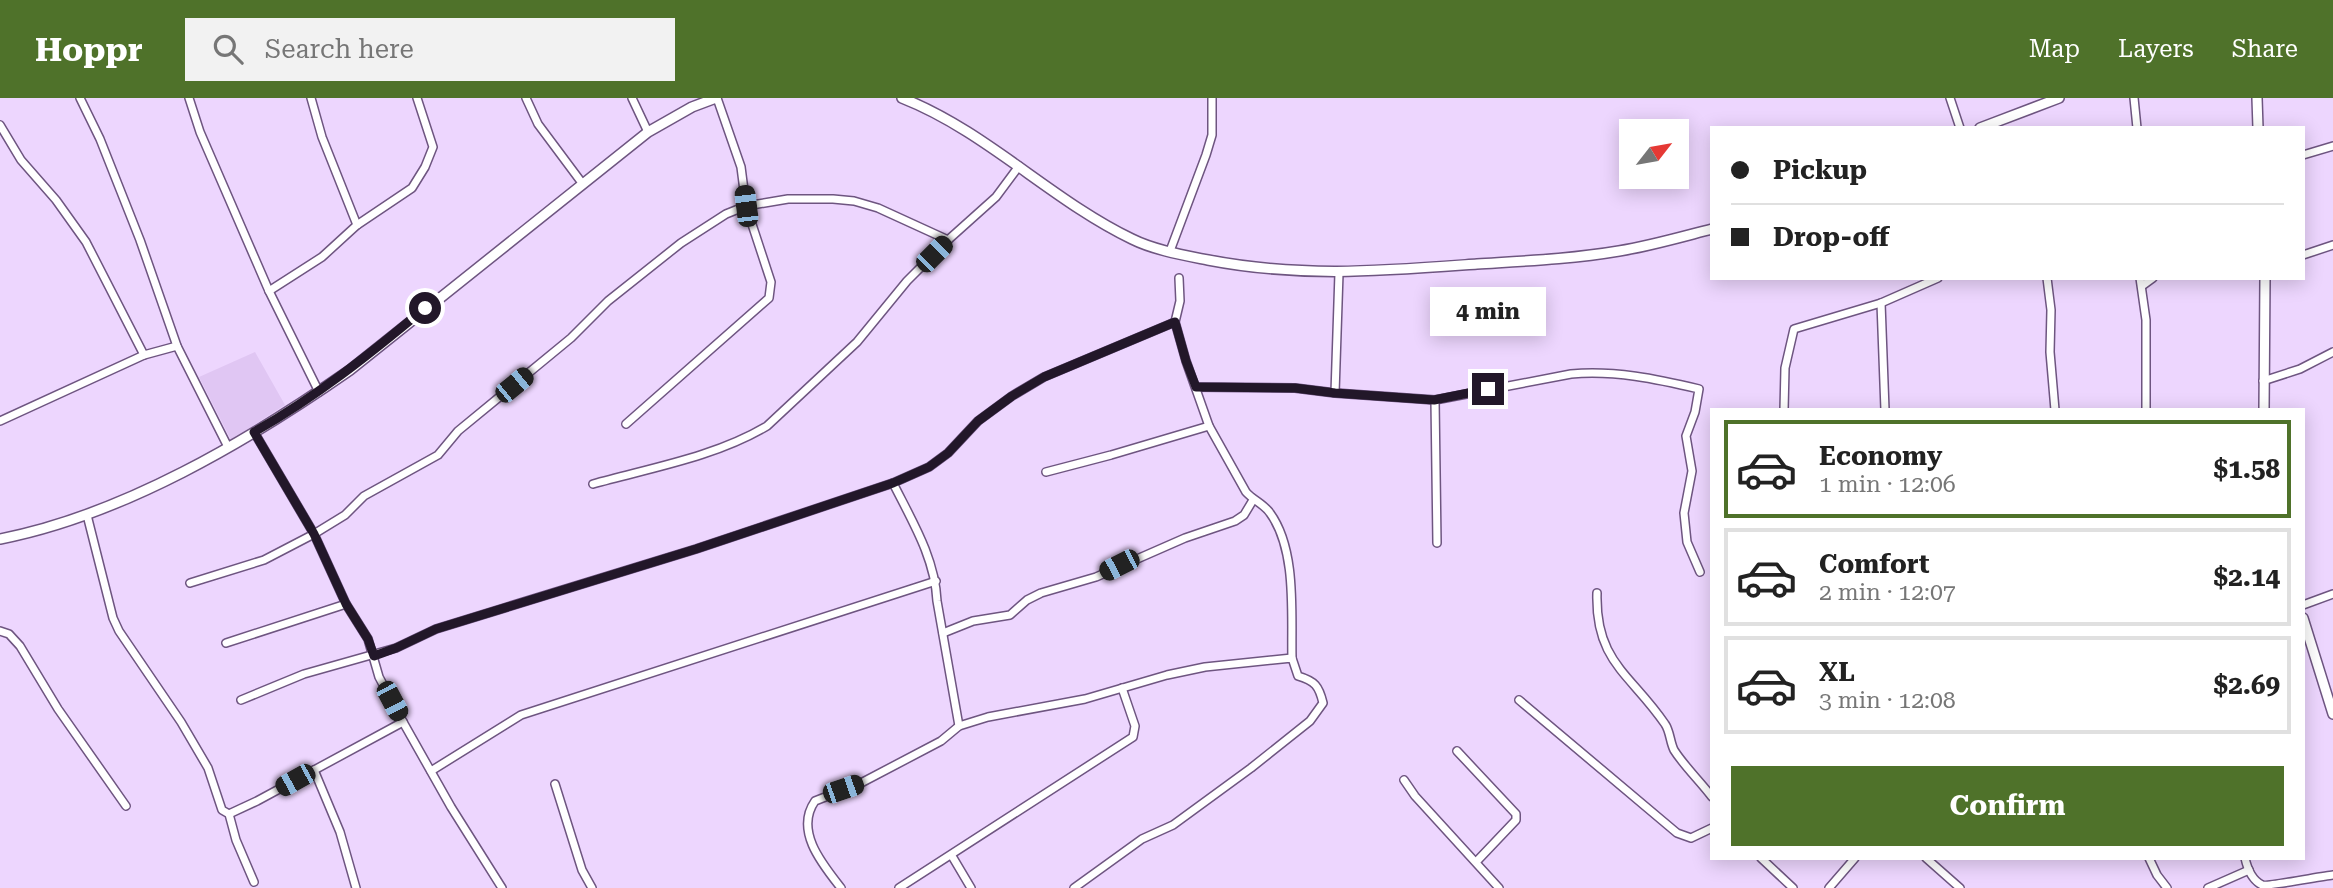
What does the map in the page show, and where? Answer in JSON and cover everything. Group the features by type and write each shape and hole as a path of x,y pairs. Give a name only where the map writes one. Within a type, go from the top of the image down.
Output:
{"street":[{"path":"80,98 100,139 135,228 177,346 228,447"},
{"path":"189,98 200,132 269,291 318,392"},
{"path":"311,98 322,137 358,225"},
{"path":"269,291 322,257 358,225 412,187 425,167 433,147 417,98"},
{"path":"526,98 538,124 582,184"},
{"path":"632,98 648,132"},
{"path":"0,539 41,531 87,515 154,485 254,432 350,370 648,132 692,107 717,98 741,167 746,206 771,282 769,298 626,424"},
{"path":"902,98 984,142 1053,192 1133,240 1240,266 1339,273 1577,256 1619,251 1710,229"},
{"path":"1170,251 1209,145 1213,119 1212,98"},
{"path":"1950,98 1959,126"},
{"path":"1985,126 2059,98"},
{"path":"2134,98 2137,126"},
{"path":"2257,98 2258,126"},
{"path":"0,125 21,160 56,200 86,242 144,355"},
{"path":"2305,154 2333,146"},
{"path":"593,484 694,456 750,436 767,426 857,342 907,281 996,197 1019,166"},
{"path":"190,583 264,560 314,534 345,515 364,496 438,455 458,431 571,338 608,301 681,243 726,214 746,206 788,199 833,198 878,208 948,240"},
{"path":"2305,253 2333,245"},
{"path":"1335,393 1339,273"},
{"path":"1080,886 1142,839 1173,825 1310,721 1323,703 1320,689 1312,680 1298,676 1292,657 1287,555 1283,536 1268,510 1246,492 1209,426 1186,361 1175,322 1180,301 1179,278"},
{"path":"1784,408 1785,368 1794,329 1881,303 1933,280"},
{"path":"2047,280 2055,408"},
{"path":"2264,408 2265,280"},
{"path":"2141,282 2147,337 2146,408"},
{"path":"1881,303 1885,408"},
{"path":"241,700 304,674 396,648 436,629 696,549 893,483 929,467 948,453 978,421 1044,377 1175,322"},
{"path":"0,421 144,355 177,346"},
{"path":"2263,381 2300,369 2333,352"},
{"path":"1196,387 1295,388 1434,400 1594,372 1613,376 1637,376 1699,389 1695,412 1686,436 1692,471 1684,513 1687,542 1700,572"},
{"path":"1434,400 1437,543"},
{"path":"1046,472 1209,426"},
{"path":"254,432 314,534 346,604 368,639 379,677 403,722 450,807 502,888"},
{"path":"893,483 923,541 936,580 937,601 959,726"},
{"path":"943,633 973,621 1010,615 1027,600 1041,593 1096,577 1185,538 1235,521 1244,515 1253,500"},
{"path":"87,515 116,624 208,768 222,810 229,814 236,841 254,882"},
{"path":"431,771 521,715 936,580"},
{"path":"1597,593 1600,635 1608,651 1666,725 1675,751 1710,795"},
{"path":"2305,603 2333,594"},
{"path":"226,643 346,604"},
{"path":"0,631 9,634 20,646 58,709 126,806"},
{"path":"2306,638 2333,714"},
{"path":"841,888 813,850 808,821 810,808 815,801 861,783 941,741 959,726 988,717 1085,699 1205,667 1292,657"},
{"path":"899,888 1133,737 1135,726 1122,688"},
{"path":"1519,700 1677,833 1691,838 1710,829"},
{"path":"229,814 257,802 403,722"},
{"path":"1457,751 1516,814 1516,820 1477,862"},
{"path":"314,770 340,832 356,888"},
{"path":"1404,780 1415,796 1499,888"},
{"path":"555,784 582,870 592,888"},
{"path":"952,856 971,888"},
{"path":"1763,860 1793,888"},
{"path":"1829,888 1853,860"},
{"path":"1928,860 1960,888"},
{"path":"2150,860 2167,888"},
{"path":"2246,860 2255,880 2267,886 2333,875"},
{"path":"2208,888 2249,870"}],"shaded area":[{"path":"255,352 285,405 231,440 199,377"}],"route":[{"path":"425,308 350,370 299,406 254,432 314,534 346,604 368,639 374,656 436,629 696,549 893,483 929,467 948,453 978,421 1044,377 1175,322 1196,387 1295,388 1434,400 1488,389"}]}
